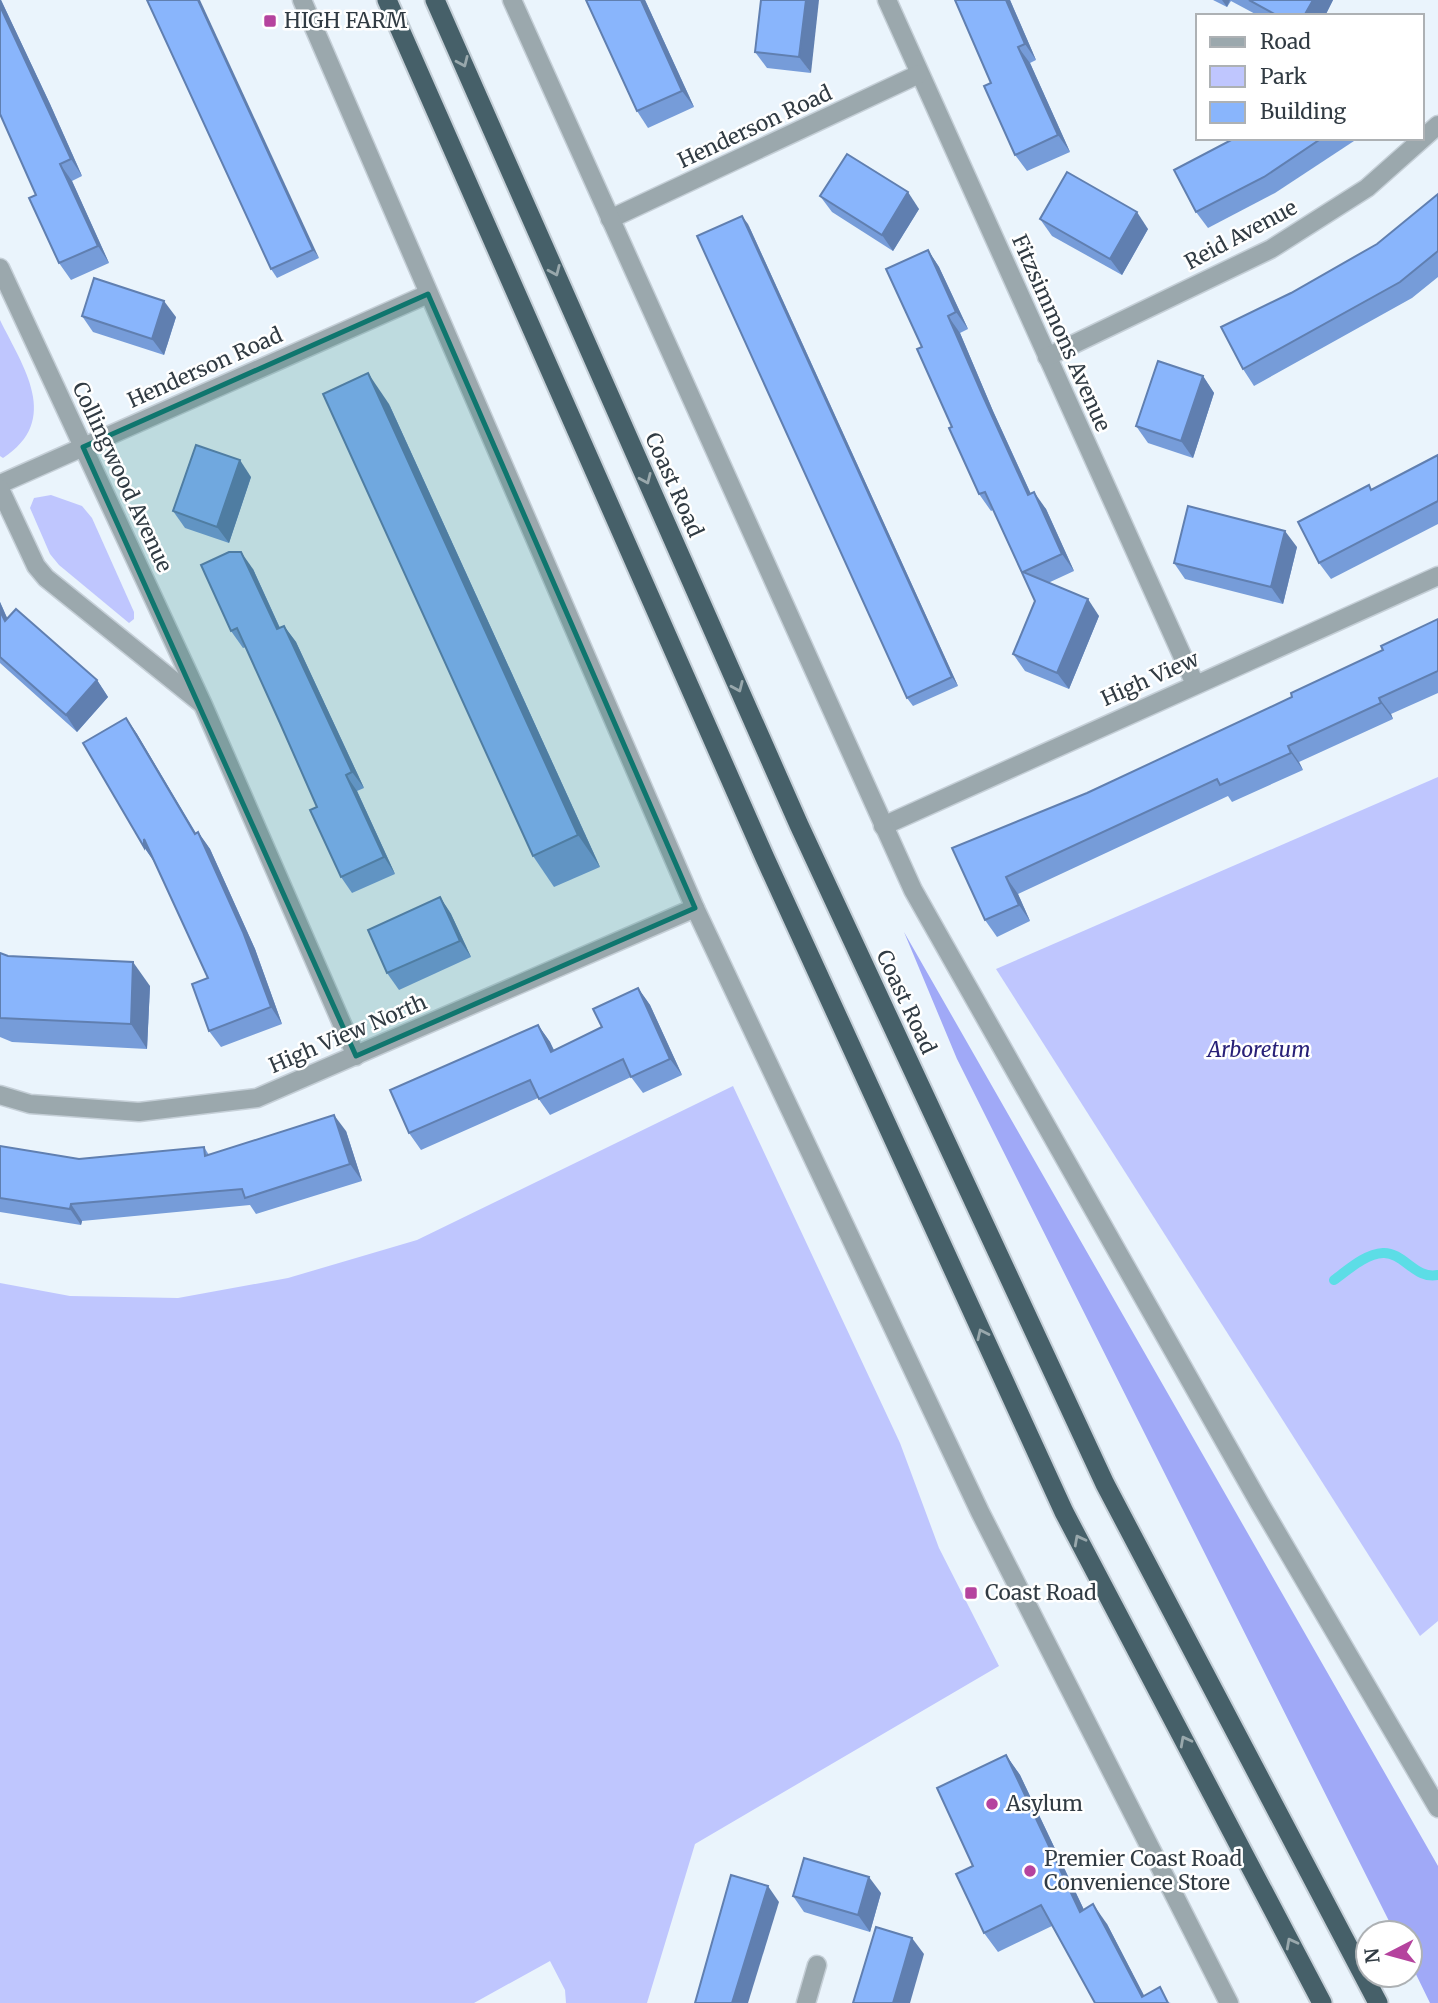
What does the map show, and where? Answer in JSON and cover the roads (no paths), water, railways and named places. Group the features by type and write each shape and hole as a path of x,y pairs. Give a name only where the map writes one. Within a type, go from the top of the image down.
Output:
{"highway":[{"path":"387,0 765,858 1064,1512 1322,2003"},
{"name":"Coast Road","path":"435,0 799,825 1105,1484 1378,2003"}],"street":[{"path":"302,0 695,908 980,1512 1228,2003"},
{"path":"512,0 913,890 1233,1457 1438,1808"},
{"name":"Fitzsimmons Avenue","path":"887,0 1195,684"},
{"name":"Henderson Road","path":"610,219 919,75"},
{"name":"Reid Avenue","path":"1424,137 1438,125"},
{"name":"Reid Avenue","path":"1047,357 1271,249 1367,188 1421,140"},
{"name":"Collingwood Avenue","path":"0,268 203,705 356,1056"},
{"name":"Henderson Road","path":"0,486 428,294"},
{"name":"Collingwood Avenue","path":"0,486 36,566 46,578 203,705"},
{"name":"High View","path":"883,826 1438,576"},
{"name":"High View North","path":"0,1095 30,1104 139,1112 257,1098 695,908"},
{"path":"806,2003 817,1965"}],"waterway":[{"path":"1334,1280 1363,1259 1383,1253 1397,1257 1423,1274 1438,1275"}],"place":[{"name":"HIGH FARM","path":"270,21"},
{"name":"Coast Road","path":"971,1593"},
{"name":"Asylum","path":"992,1804"},
{"name":"Premier Coast Road Convenience Store","path":"1030,1871"}],"park label":[{"name":"Arboretum","path":"1259,1050"}]}
